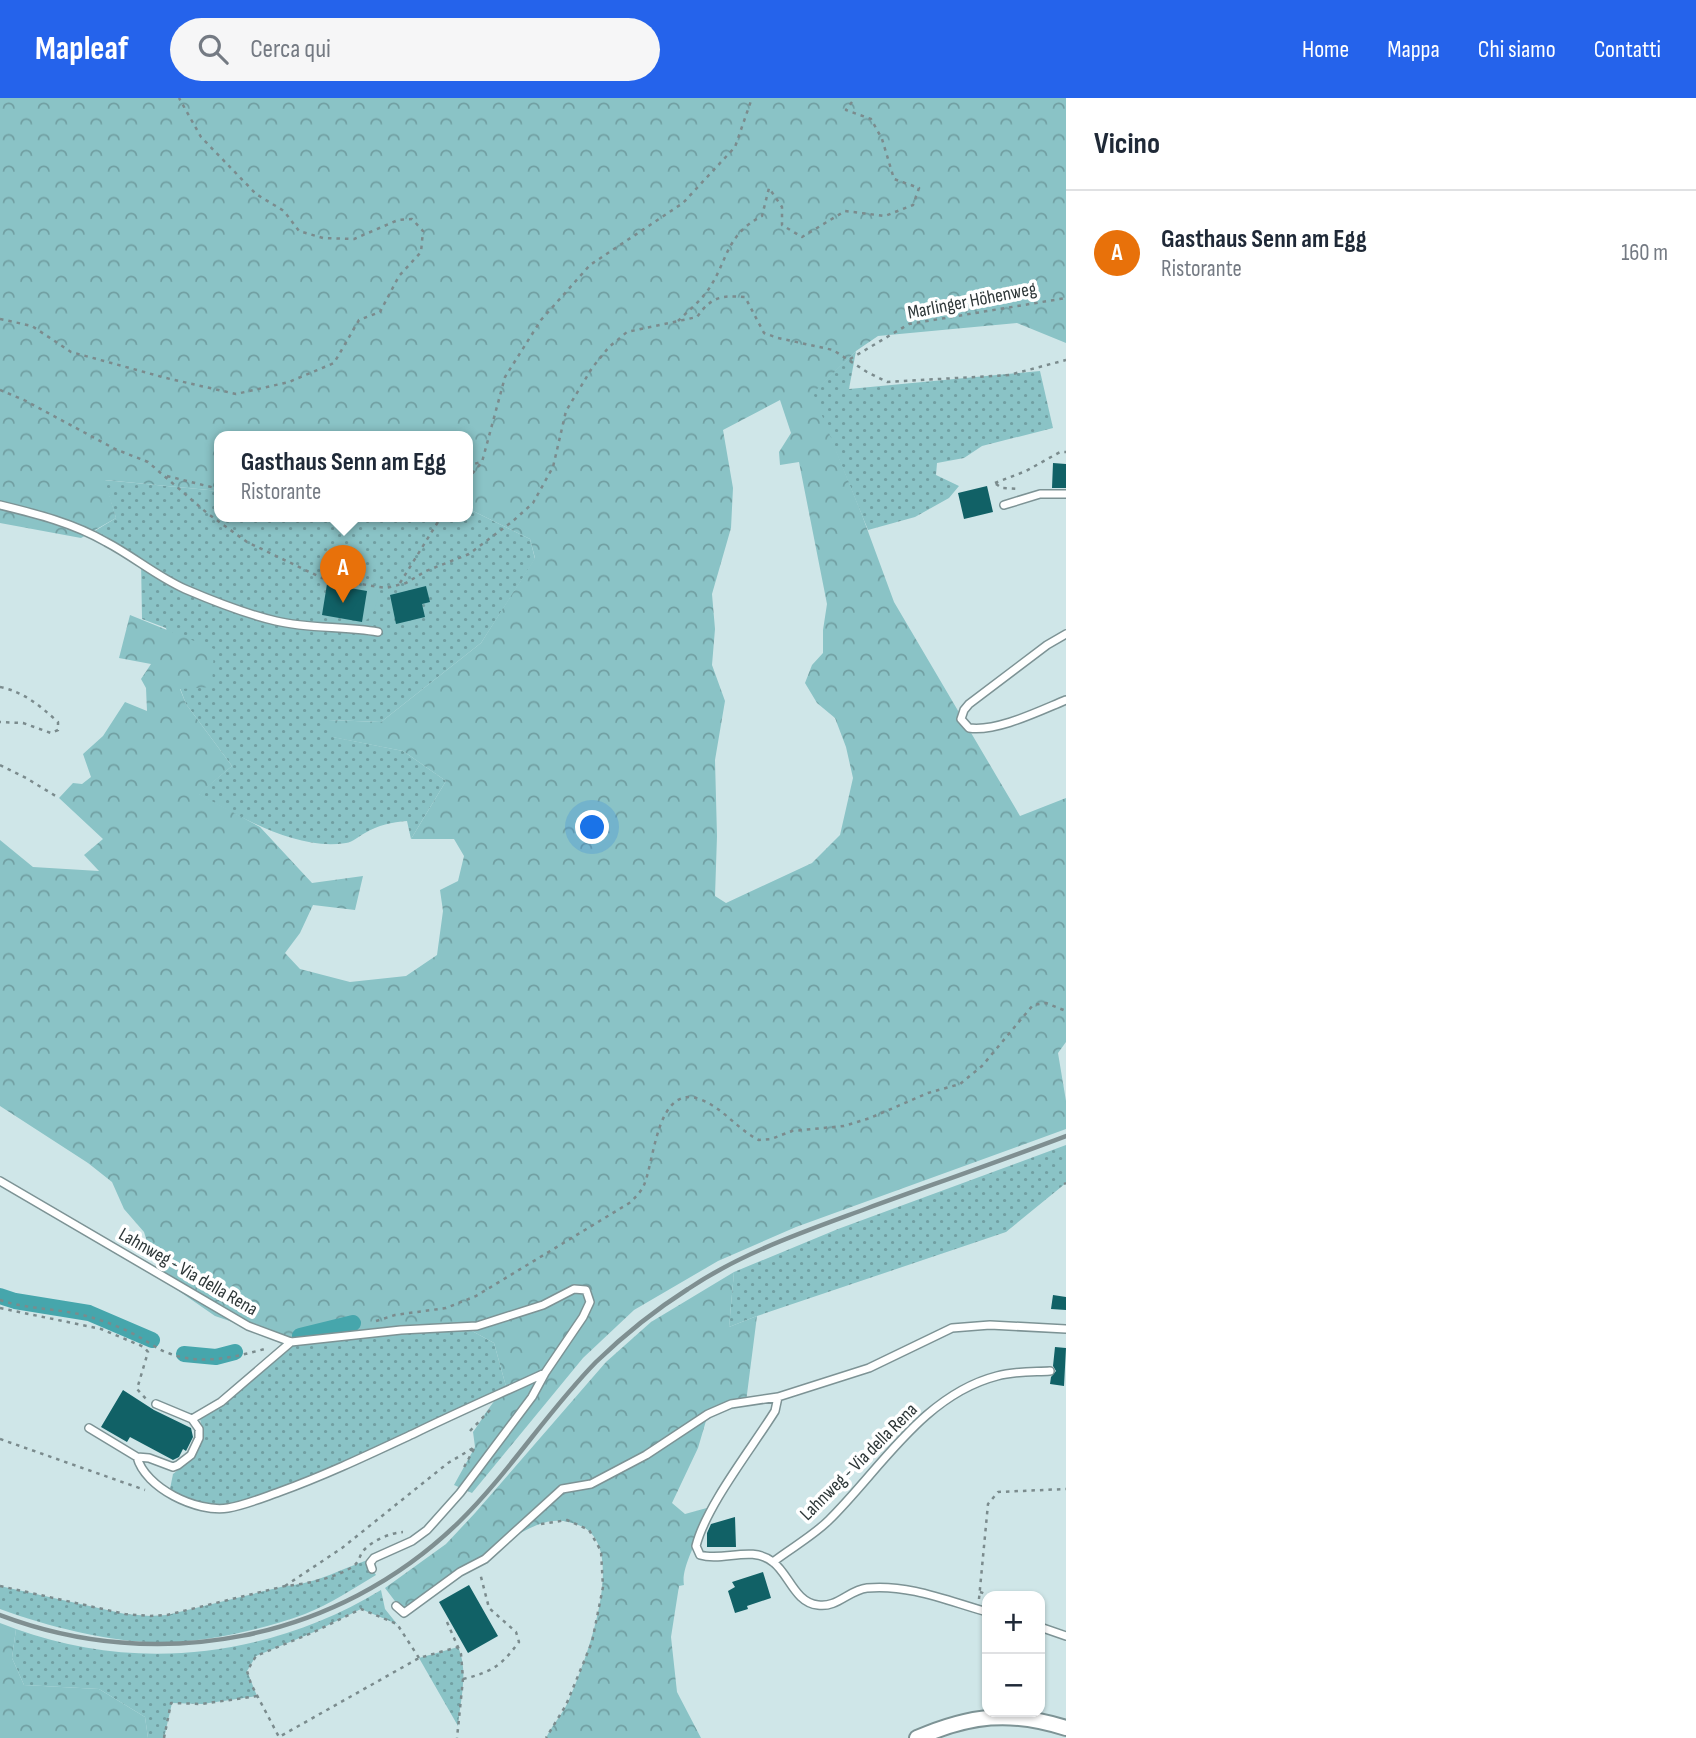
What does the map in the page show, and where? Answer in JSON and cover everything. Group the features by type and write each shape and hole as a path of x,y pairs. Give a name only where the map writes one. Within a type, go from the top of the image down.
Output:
{"street":[{"path":"917,1738 942,1727 991,1716 1038,1719 1066,1728"}],"lane":[{"path":"1004,505 1040,494 1066,494"},
{"path":"0,505 40,514 85,530 152,572 185,589 265,618 311,626 354,627 378,632"},
{"path":"1066,634 1047,645 969,704 961,719 969,728 979,729 1028,716 1066,700"},
{"name":"Lahnweg - Via della Rena","path":"0,1181 248,1326 291,1342"},
{"path":"192,1419 221,1402 291,1342 401,1330 477,1326 543,1305 574,1289 586,1290 590,1301 583,1317 545,1373 532,1398 460,1493 427,1530 412,1541 374,1558 370,1563 372,1569"},
{"path":"396,1606 404,1613 460,1572 485,1559 562,1489 591,1485 646,1455 708,1414 731,1404 778,1397 869,1368 953,1328 990,1325 1066,1329"},
{"name":"Lahnweg - Via della Rena","path":"773,1562 827,1522 891,1449 937,1407 965,1389 996,1376 1050,1371"},
{"path":"138,1457 140,1469 169,1493 192,1505 227,1508 335,1471 545,1373"},
{"path":"778,1397 775,1411 698,1536 696,1546 700,1555 707,1557 743,1554 773,1562 806,1601 820,1606 831,1605 857,1591 888,1588 926,1594 982,1610"},
{"path":"89,1427 138,1457 173,1467 191,1455 199,1438 199,1429 192,1419 156,1404"},
{"path":"1045,1629 1066,1636"}],"path":[{"path":"0,319 32,326 71,352 236,394 289,382 334,363 359,320 380,312 399,276 421,252 423,231 412,219 398,220 354,239 323,238 299,231 284,211 256,194 201,137 179,98"},
{"path":"473,473 482,462 505,377 541,320 590,265 683,203 735,147 752,98"},
{"path":"676,323 706,292 729,247 746,224 762,216 769,188 782,207 782,225 802,237 845,211 885,216 913,205 919,188 894,179 882,139 871,118 846,110 855,98"},
{"path":"219,522 247,542 322,578 386,588 469,554 513,521 533,502 553,467 566,411 592,369 609,348 627,332 698,317 707,303 725,295 745,297 764,332 778,338 833,349 887,382 1009,375 1066,360"},
{"name":"Marlinger Höhenweg","path":"850,359 909,324 1066,298"},
{"path":"0,390 115,449 148,462 214,518"},
{"path":"995,483 1026,471 1060,452 1066,452"},
{"path":"473,464 482,462"},
{"path":"164,475 214,488"},
{"path":"399,584 438,522"},
{"path":"0,687 17,690 41,707 58,722 58,730 51,733 23,723 0,722"},
{"path":"0,765 59,798"},
{"path":"371,1322 395,1315 446,1308 476,1296 621,1209 640,1193 645,1184 664,1113 676,1101 694,1097 705,1101 720,1109 759,1140 771,1139 793,1131 844,1126 928,1093 960,1084 982,1066 1033,1005 1046,1003 1066,1011"},
{"path":"0,1300 15,1305 60,1310 90,1317 142,1338 163,1351 180,1356 228,1358 291,1342"},
{"path":"0,1308 101,1329 144,1347 148,1352 137,1389 142,1397 156,1404"},
{"path":"470,1431 490,1410 498,1395"},
{"path":"0,1439 145,1490"},
{"path":"285,1586 341,1548 448,1463 475,1447 460,1475"},
{"path":"978,1609 988,1504 998,1492 1066,1489"},
{"path":"540,1524 567,1520 589,1530 601,1551 603,1587 587,1654 566,1705 546,1738"},
{"path":"0,1586 125,1614 167,1615 285,1586 299,1585 335,1574 357,1563 362,1552 373,1542 394,1532 407,1532"},
{"path":"463,1679 486,1674 505,1661 519,1642 516,1632 489,1608 477,1563"},
{"path":"419,1658 397,1624 361,1609 256,1656 247,1671 279,1737 419,1658 458,1647"},
{"path":"447,1622 461,1654 463,1679 457,1738"},
{"path":"164,1738 172,1703 202,1704 257,1696"}],"green space":[{"path":"0,98 1066,98 1066,343 1017,323 878,336 856,351 813,393 894,602 1020,816 1066,798 1066,1042 1058,1053 1066,1101 1066,1129 796,1227 718,1261 634,1310 583,1358 472,1493 454,1485 475,1447 473,1432 493,1402 507,1390 494,1343 463,1326 291,1342 215,1316 176,1289 151,1254 144,1232 124,1209 112,1182 88,1163 0,1106 0,840 33,867 99,871 84,855 103,839 59,798 73,783 82,784 91,777 83,754 103,736 125,702 147,711 146,688 141,679 151,664 119,658 130,615 214,649 212,687 180,689 186,704 232,766 199,794 260,827 312,883 363,876 355,910 313,905 300,933 285,953 300,969 350,982 406,976 437,955 443,911 440,890 458,881 464,856 454,839 411,839 446,781 403,751 332,737 328,720 381,722 481,643 535,558 530,539 473,511 473,431 214,431 214,491 105,480 116,518 81,538 0,523","holes":["780,400 791,433 779,452 780,465 799,462 827,604 823,653 812,665 805,683 817,703 835,718 846,747 853,778 840,835 812,863 726,903 715,896 715,760 725,701 712,665 715,629 712,594 731,528 733,488 723,430"]},
{"path":"856,351 849,389 1040,371 1053,428 982,446 964,458 937,463 936,475 959,486 949,498 915,517 868,530 812,393"},
{"path":"104,480 214,491 214,522 473,522 473,511 530,539 535,559 481,643 381,722 329,720 333,737 403,751 446,781 411,839 407,821 380,826 346,843 308,842 269,830 198,794 232,766 186,704 166,628 142,619 141,560 93,532 116,518"},
{"path":"350,585 379,590 373,613 367,620 362,622 367,591 350,588"},
{"path":"1066,1145 1066,1183 1006,1232 729,1327 734,1272 838,1229"},
{"path":"734,1272 729,1327 757,1316 746,1402 708,1414 698,1448 672,1503 685,1514 714,1506 689,1556 684,1585 679,1586 671,1637 677,1692 701,1738 546,1738 566,1707 575,1686 598,1611 602,1560 596,1540 583,1527 561,1521 537,1525 485,1554 404,1613 385,1588 446,1544 606,1362 651,1322"},
{"path":"463,1326 494,1343 507,1390 370,1454 247,1500 216,1506 193,1502 170,1489 173,1474 194,1457 203,1434 200,1419 291,1342"},
{"path":"374,1558 372,1569 376,1575 314,1610 259,1628 194,1641 157,1643 111,1638 42,1623 0,1609 0,1586 125,1614 167,1615 319,1579"},
{"path":"381,1590 385,1609 397,1624 361,1609 256,1656 247,1671 257,1696 202,1704 172,1703 164,1738 148,1738 145,1717 99,1689 24,1685 12,1658 16,1629 62,1643 109,1651 156,1654 203,1651 249,1643 295,1631 339,1613"},
{"path":"0,1623 16,1629 12,1658 24,1685 99,1689 145,1717 148,1738 0,1738"},
{"path":"458,1647 463,1666 463,1686 458,1726 419,1658"}],"building":[{"path":"1053,463 1066,464 1066,488 1052,488"},
{"path":"987,486 993,512 964,519 958,493"},
{"path":"327,584 367,591 362,622 322,615"},
{"path":"426,586 430,602 422,604 425,617 396,624 390,595"},
{"path":"1053,1295 1066,1297 1066,1310 1051,1309"},
{"path":"1055,1347 1066,1348 1064,1386 1050,1384 1056,1371 1053,1366"},
{"path":"123,1390 154,1410 191,1428 193,1437 186,1451 183,1449 179,1457 173,1460 130,1437 127,1442 101,1427"},
{"path":"735,1517 736,1547 707,1547 707,1533 711,1524"},
{"path":"763,1572 771,1598 735,1613 728,1591 735,1587 732,1582"},
{"path":"469,1585 498,1636 468,1653 439,1602"}],"waterway":[{"path":"0,1296 89,1313 152,1340"},
{"path":"300,1336 353,1323"},
{"path":"184,1354 216,1357 235,1352"}],"railway":[{"path":"0,1615 60,1633 121,1643 182,1643 243,1636 302,1620 358,1595 411,1563 459,1522 596,1362 640,1323 688,1289 775,1243 1066,1136"}],"place":[{"name":"Gasthaus Senn am Egg","path":"343,603"}]}
